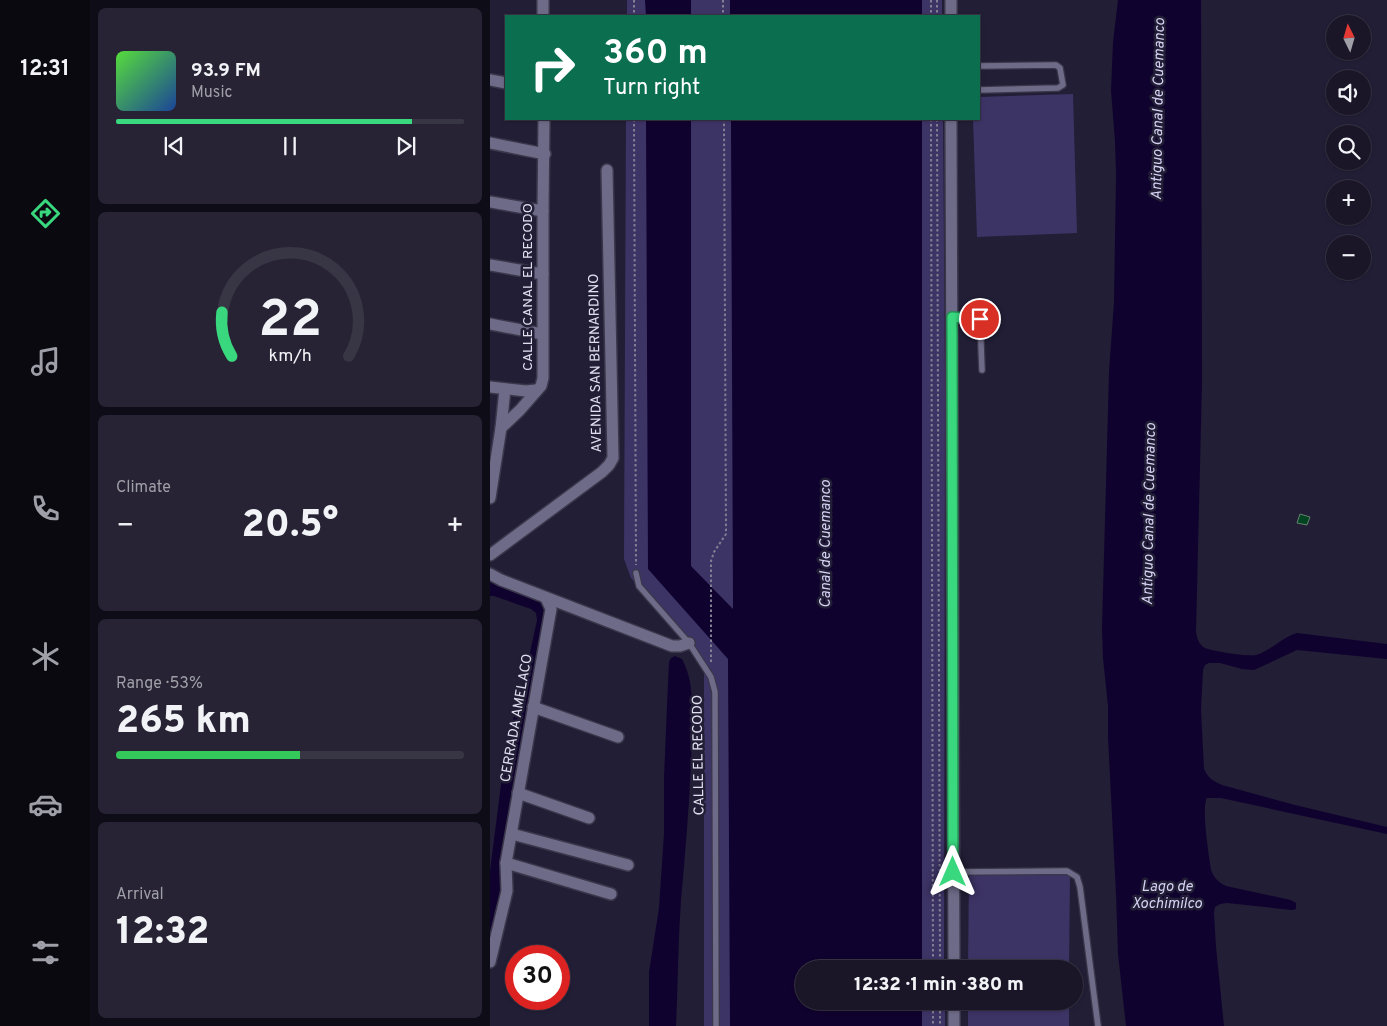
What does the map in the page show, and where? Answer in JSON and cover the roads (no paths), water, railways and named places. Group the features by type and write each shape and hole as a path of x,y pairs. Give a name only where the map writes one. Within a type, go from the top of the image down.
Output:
{"street":[{"path":"543,0 543,15"},
{"path":"951,0 951,15"},
{"path":"490,80 505,83"},
{"name":"CALLE CANAL EL RECODO","path":"501,428 520,410 540,386 543,378 544,120"},
{"path":"951,120 954,960"},
{"path":"490,143 545,154"},
{"name":"AVENIDA SAN BERNARDINO","path":"490,555 602,472 613,458 607,170"},
{"path":"490,202 543,211"},
{"path":"490,265 543,274"},
{"path":"490,324 542,334"},
{"path":"490,387 505,390 536,390"},
{"path":"490,498 505,390"},
{"path":"490,574 549,608 672,646 689,643"},
{"name":"CERRADA AMELACO","path":"490,962 507,891 506,863 549,608"},
{"path":"533,707 618,737"},
{"path":"518,793 588,818"},
{"path":"512,834 628,865"},
{"path":"506,863 611,894"},
{"path":"954,1010 954,1026"}],"lane":[{"path":"980,66 1056,65 1060,68 1063,84 1058,88 980,90"},
{"path":"952,317 980,319 982,370"},
{"name":"CALLE EL RECODO","path":"636,573 640,586 689,643 711,677 715,692 716,1026"},
{"path":"953,872 1067,871 1077,877 1080,887 1098,1026"}],"water":[{"path":"645,0 691,0 691,15 646,15"},
{"path":"730,0 922,0 922,15 730,15"},
{"name":"Lago de Xochimilco","path":"1118,0 1201,0 1202,382 1196,632 1199,641 1205,648 1252,655 1261,653 1297,633 1387,644 1387,659 1297,650 1254,670 1220,663 1205,665 1203,670 1201,710 1204,769 1211,779 1222,785 1295,805 1387,827 1387,834 1221,798 1207,798 1205,803 1205,821 1207,843 1211,870 1217,880 1226,886 1291,900 1296,903 1296,909 1292,910 1227,903 1215,907 1216,947 1224,1026 1126,1026 1118,954 1108,706 1102,628 1109,372 1114,302 1116,175 1111,91 1113,42"},
{"name":"Canal de Cuemanco","path":"646,120 691,120 691,566 733,609 731,120 922,120 922,960 795,960 795,1010 922,1010 922,1026 730,1026 728,659 648,569"},
{"path":"490,580 541,601 546,611 503,886 490,946 490,871 503,769 510,731 525,676 537,620 536,613 531,609 490,596"},
{"path":"675,656 682,659 687,670 692,696 693,725 680,916 676,1026 649,1026 649,972 659,908 664,834 664,777 669,662"}],"water label":[{"name":"Antiguo Canal de Cuemanco","path":"1159,109"},
{"name":"Antiguo Canal de Cuemanco","path":"1150,514"}]}
